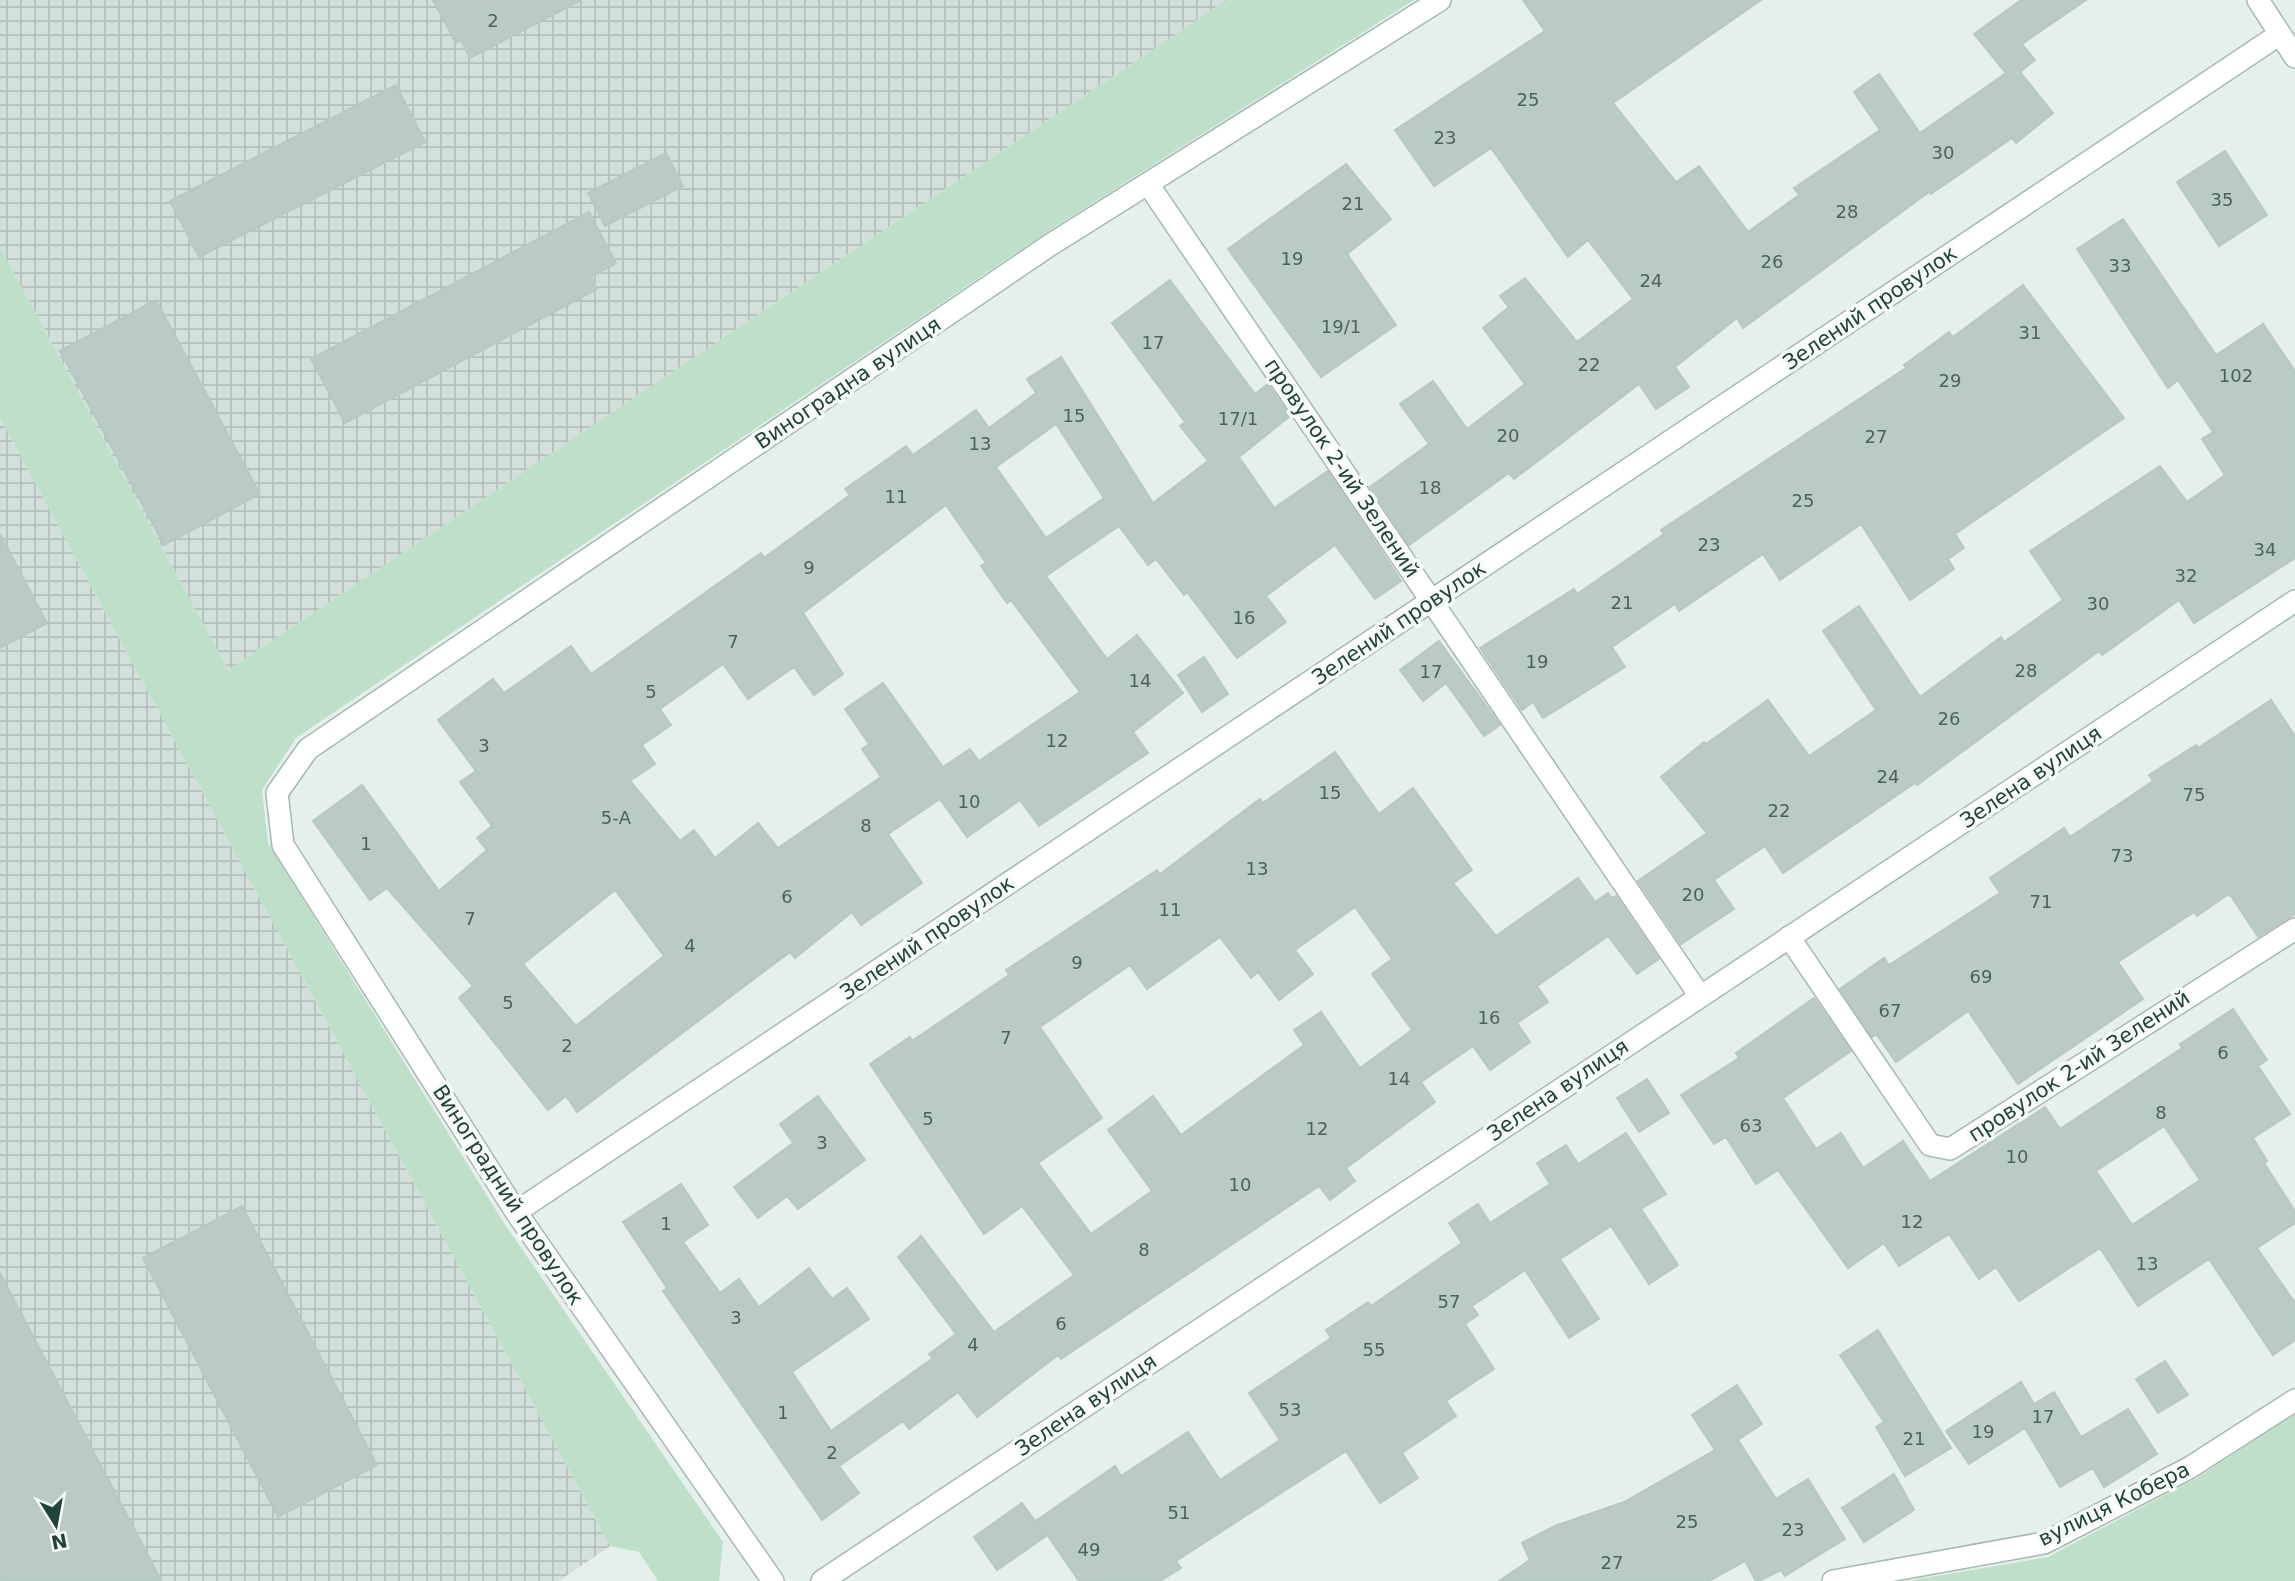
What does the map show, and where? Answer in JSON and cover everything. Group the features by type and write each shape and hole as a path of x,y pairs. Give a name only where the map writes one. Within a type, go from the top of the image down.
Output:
{"street":[{"name":"Виноградна вулиця","path":"277,793 308,749 1027,261 1440,0"},
{"path":"2258,0 2295,57"},
{"name":"Зелений провулок","path":"516,1212 2280,34"},
{"name":"провулок 2-ий Зелений","path":"1147,184 1700,996"},
{"name":"Зелена вулиця","path":"822,1581 2295,601"},
{"name":"Виноградний провулок","path":"277,793 283,845 516,1212 773,1581"},
{"name":"провулок 2-ий Зелений","path":"1789,937 1930,1145 1950,1149 2295,929"},
{"name":"вулиця Кобера","path":"1833,1581 2044,1543 2189,1468 2295,1400"}],"shaded area":[{"path":"0,0 1227,0 228,670 0,247"},
{"path":"0,418 610,1546 559,1581 0,1581"}],"green space":[{"path":"1227,0 1414,0 1047,232 296,738 262,790 268,843 504,1223 723,1542 719,1581 658,1581 639,1552 610,1546 0,418 0,247 228,670"},
{"path":"2295,1414 2295,1581 1907,1581 2048,1557 2195,1479"}],"building":[{"path":"433,0 581,0 470,58 461,40 456,43"},
{"path":"1523,0 1761,0 1613,103 1676,182 1699,166 1748,232 1799,195 1794,188 1880,130 1854,92 1879,74 1920,133 2006,73 1974,34 2021,0 2086,0 2022,44 2035,60 2020,72 2053,113 2016,143 2012,138 1931,194 1929,192 1743,328 1737,318 1675,367 1689,387 1656,409 1639,384 1514,479 1509,473 1409,545 1370,487 1429,444 1400,404 1433,381 1467,429 1525,384 1483,328 1509,307 1500,296 1525,278 1577,342 1633,299 1588,240 1568,257 1491,148 1434,186 1395,130 1545,31"},
{"path":"396,85 425,142 199,257 170,201"},
{"path":"2225,151 2267,215 2219,246 2177,182"},
{"path":"666,153 683,186 605,226 588,193"},
{"path":"1346,164 1391,219 1347,254 1396,325 1321,377 1228,249"},
{"path":"589,212 616,263 591,277 597,289 345,423 311,359"},
{"path":"2123,219 2216,355 2263,324 2295,371 2295,558 2194,623 2179,600 2102,655 2099,651 1917,785 1915,783 1783,873 1765,846 1714,880 1734,909 1681,944 1638,881 1707,833 1661,777 1704,742 1706,744 1768,700 1809,756 1876,710 1823,631 1859,606 1920,697 2001,637 2004,642 2063,600 2030,551 2160,466 2187,502 2225,475 2202,439 2213,432 2178,380 2168,388 2077,249"},
{"path":"1170,280 1255,394 1268,384 1290,416 1239,457 1274,508 1328,471 1401,581 1375,599 1335,545 1266,596 1286,622 1237,658 1187,592 1184,595 1156,559 1148,565 1119,526 1046,576 1107,659 1137,635 1183,693 1133,732 1148,753 1039,826 1020,800 967,837 940,799 888,834 922,883 861,925 852,912 795,958 790,952 577,1112 566,1096 548,1110 459,998 473,986 387,888 370,900 313,821 362,785 439,891 487,850 477,838 492,826 460,782 476,771 438,720 493,679 504,693 571,646 591,674 761,553 764,558 850,495 845,489 906,446 913,455 976,410 989,428 1036,393 1027,379 1061,357 1153,503 1208,461 1180,426 1185,422 1112,323","holes":["1056,424 1104,498 1046,538 996,467","946,505 986,563 981,566 1007,603 1011,600 1080,692 979,761 970,749 943,767 883,683 845,709 869,744 862,749 881,777 778,848 758,823 715,858 694,830 680,841 630,781 655,764 642,745 671,725 660,709 723,664 748,699 794,667 814,695 843,674 803,613","615,890 664,956 576,1026 523,964"]},
{"path":"2023,285 2124,418 1955,534 1964,548 1948,559 1954,569 1910,600 1861,524 1780,580 1763,554 1679,611 1675,604 1612,647 1625,667 1543,718 1533,702 1522,710 1480,648 1574,589 1577,594 1664,534 1661,530 1906,368 1904,365 1949,332 1953,337"},
{"path":"156,300 260,494 164,545 60,351"},
{"path":"0,534 47,623 0,648"},
{"path":"1439,641 1500,725 1484,736 1446,683 1423,701 1400,670"},
{"path":"1204,657 1228,694 1202,712 1178,675"},
{"path":"2271,700 2295,736 2295,914 2258,937 2231,896 2227,895 2197,916 2194,912 2118,962 2143,999 2018,1084 1968,1011 1896,1062 1876,1034 1872,1037 1840,989 1884,958 1889,965 2000,893 1990,878 2064,828 2070,837 2153,781 2149,775 2196,745 2198,748"},
{"path":"1335,752 1379,814 1413,788 1472,870 1453,883 1496,936 1578,878 1595,902 1608,893 1612,898 1616,896 1659,959 1637,974 1608,936 1537,986 1548,1002 1517,1023 1530,1042 1490,1070 1473,1046 1421,1082 1435,1102 1346,1168 1355,1181 1330,1200 1319,1186 1061,1359 1058,1355 977,1417 958,1392 909,1429 903,1421 839,1466 859,1493 822,1520 663,1291 667,1288 623,1222 681,1184 708,1225 683,1242 720,1293 739,1279 759,1307 809,1268 832,1299 847,1288 869,1319 792,1372 831,1431 933,1358 929,1354 956,1334 898,1257 921,1236 994,1332 1074,1275 1022,1206 984,1234 870,1064 910,1037 912,1041 1009,975 1006,970 1157,870 1160,874 1260,799 1263,803","holes":["1355,907 1392,959 1372,974 1412,1030 1360,1068 1321,1012 1294,1030 1304,1045 1181,1135 1153,1096 1108,1130 1152,1191 1091,1234 1038,1163 1102,1118 1040,1027 1130,965 1147,989 1220,937 1251,978 1258,972 1279,1000 1313,974 1295,950"]},
{"path":"1814,998 1851,1051 1783,1098 1816,1149 1841,1133 1863,1168 1903,1141 1930,1181 2045,1107 2060,1129 2182,1048 2180,1044 2233,1009 2267,1060 2258,1066 2290,1114 2253,1138 2267,1161 2264,1163 2295,1211 2295,1223 2257,1248 2295,1303 2295,1340 2273,1355 2209,1259 2138,1306 2100,1248 2019,1301 1996,1267 1979,1279 1949,1234 1899,1266 1884,1243 1848,1268 1778,1170 1756,1184 1726,1137 1714,1144 1681,1095 1739,1058 1736,1053","holes":["2164,1126 2200,1180 2132,1225 2096,1171"]},
{"path":"1647,1079 1669,1113 1639,1132 1617,1098"},
{"path":"818,1096 865,1160 798,1209 787,1196 758,1218 734,1187 793,1143 780,1124"},
{"path":"1626,1133 1666,1194 1641,1209 1678,1265 1649,1284 1611,1226 1560,1259 1599,1319 1569,1338 1525,1270 1472,1306 1478,1315 1465,1324 1494,1369 1446,1401 1456,1416 1402,1453 1418,1478 1380,1503 1346,1451 1176,1561 1181,1568 1160,1581 1079,1581 1037,1520 1115,1466 1121,1476 1188,1432 1220,1480 1280,1440 1249,1393 1331,1338 1326,1330 1368,1302 1371,1306 1462,1243 1449,1223 1478,1204 1490,1223 1550,1184 1537,1163 1566,1145 1578,1164"},
{"path":"242,1206 377,1465 278,1517 143,1258"},
{"path":"0,1273 151,1561 161,1581 0,1581"},
{"path":"1878,1330 1951,1448 1905,1476 1876,1427 1884,1422 1840,1355"},
{"path":"2165,1361 2188,1395 2158,1413 2136,1379"},
{"path":"2021,1382 2034,1404 2054,1392 2081,1437 2128,1409 2157,1454 2104,1487 2093,1468 2060,1487 2025,1428 1969,1464 1946,1431"},
{"path":"1737,1385 1762,1424 1738,1440 1776,1499 1808,1479 1845,1539 1785,1576 1781,1570 1759,1581 1756,1581 1745,1561 1709,1581 1499,1581 1530,1560 1522,1543 1555,1526 1624,1502 1715,1450 1692,1415"},
{"path":"1894,1474 1914,1510 1864,1542 1842,1508"},
{"path":"1022,1503 1046,1536 997,1570 974,1537"}]}
